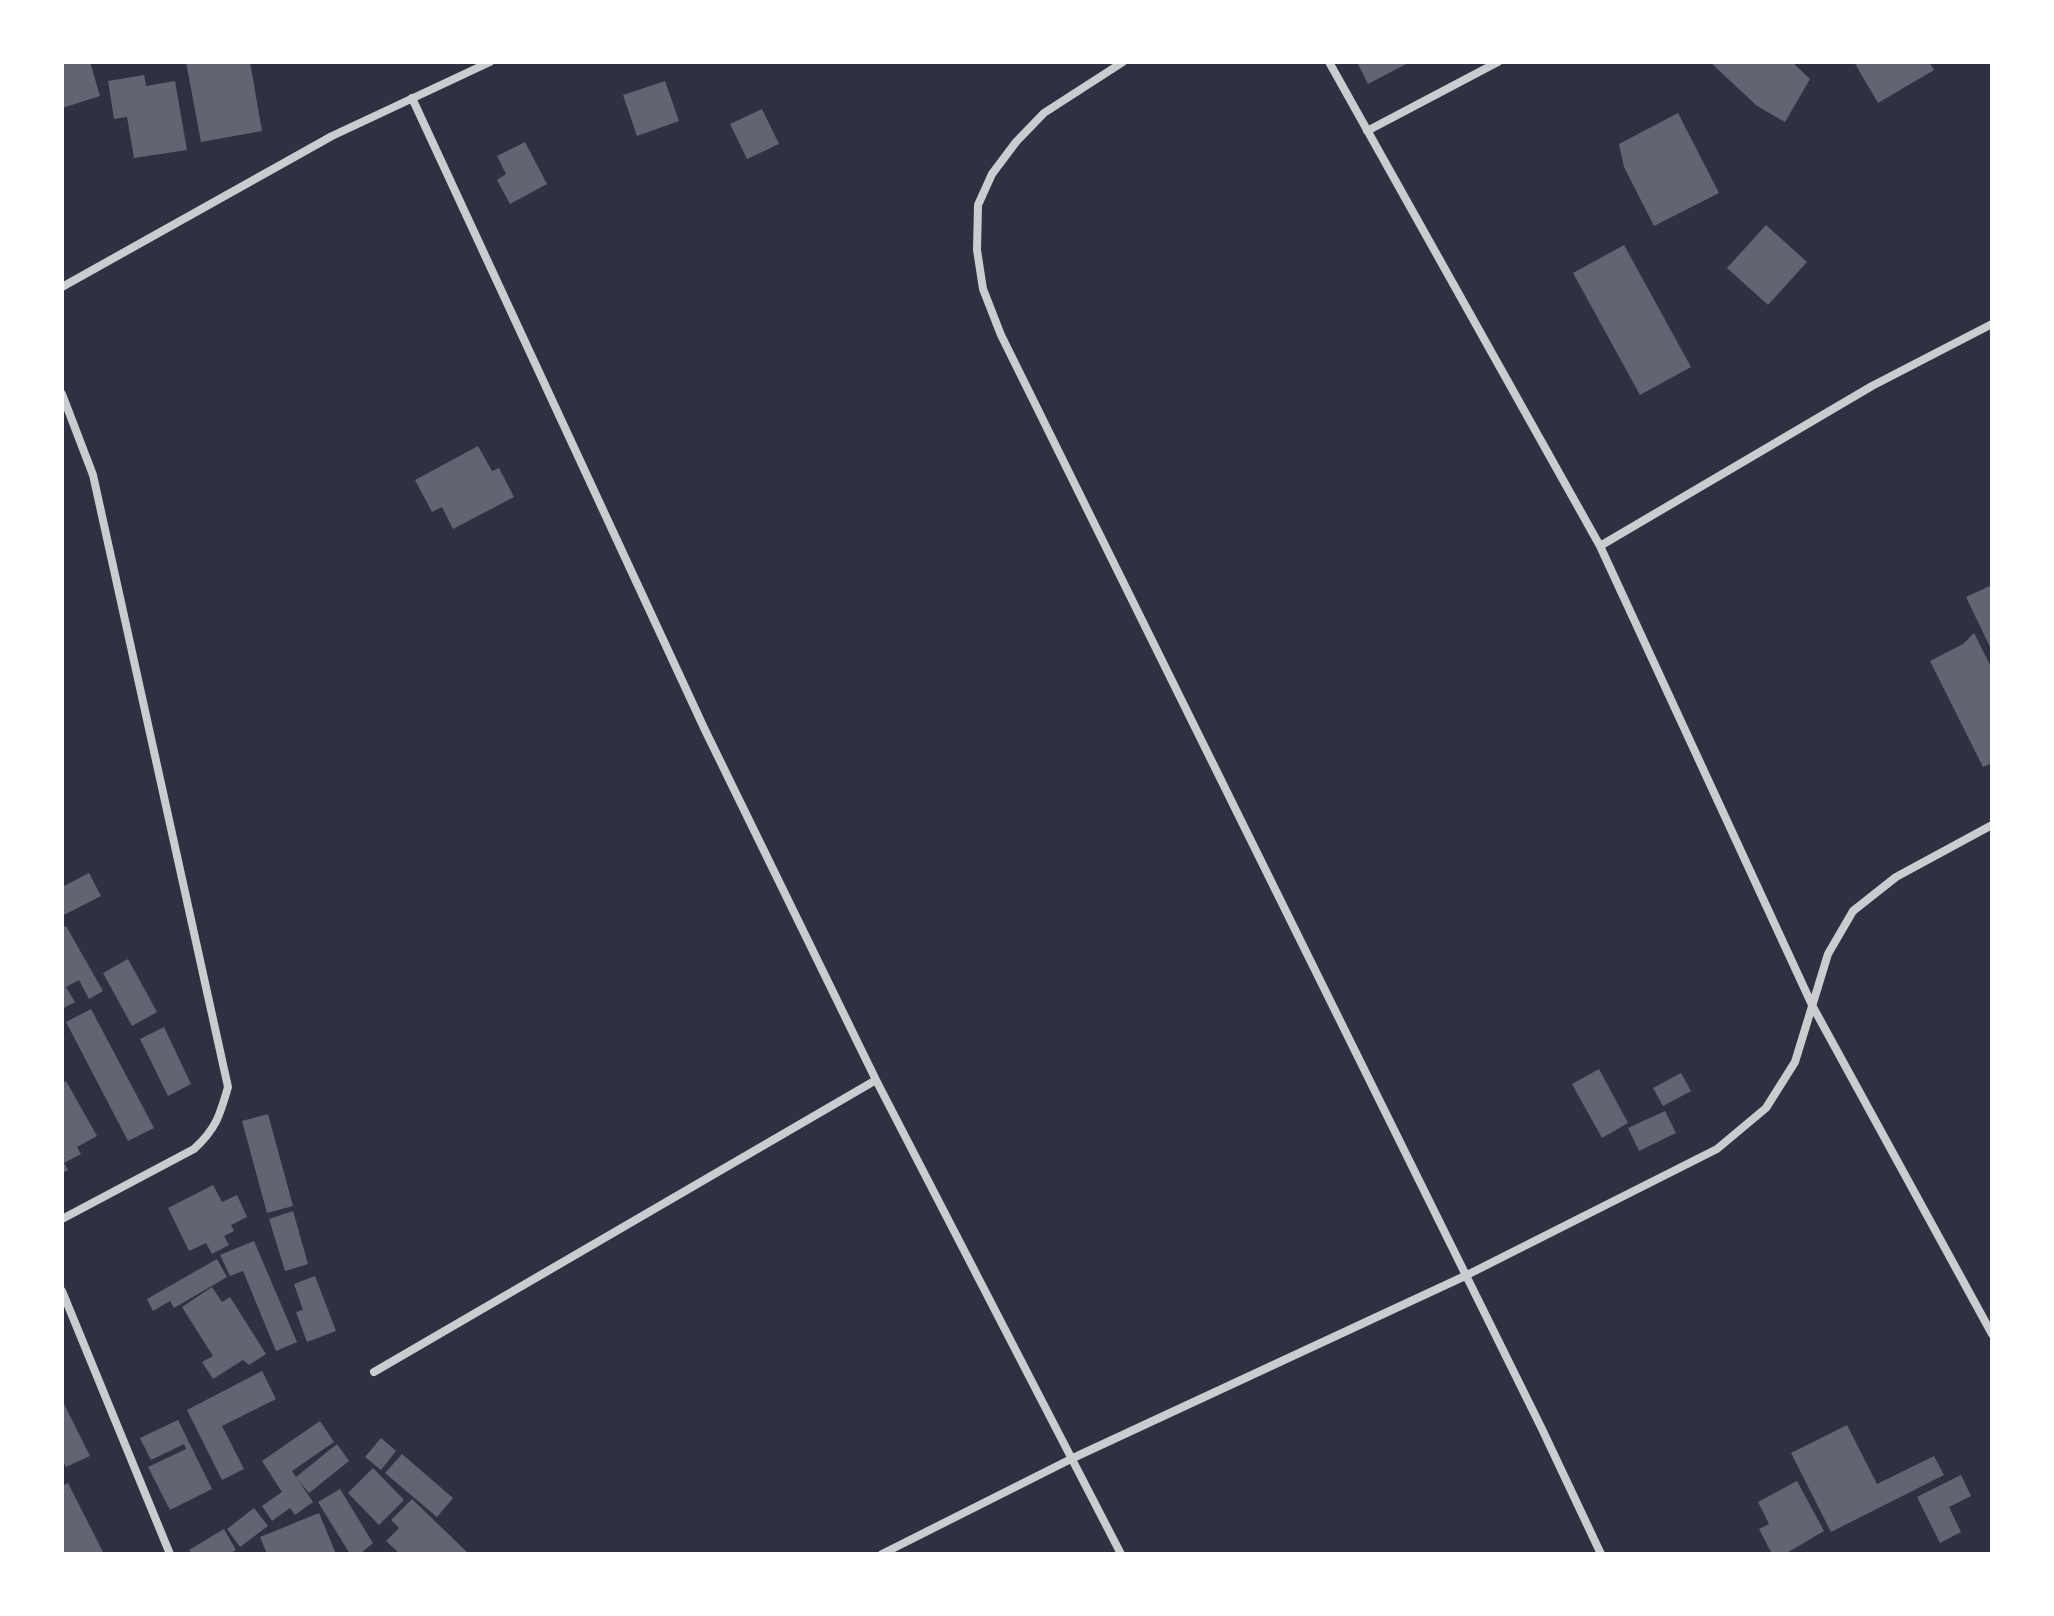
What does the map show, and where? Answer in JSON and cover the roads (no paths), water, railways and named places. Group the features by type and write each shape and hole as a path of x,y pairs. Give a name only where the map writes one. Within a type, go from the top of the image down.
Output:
{"street":[{"path":"62,287 332,136 490,62"},
{"path":"1123,62 1044,113 1016,142 992,174 978,205 977,250 983,289 1008,349 1601,1554"},
{"path":"1329,62 1600,546 1813,1007 1992,1334"},
{"path":"1367,131 1498,62"},
{"path":"412,98 705,730 876,1080 1121,1554"},
{"path":"1600,546 1872,386 1992,324"},
{"path":"62,394 93,475 228,1087 212,1133 194,1149 62,1219"},
{"path":"882,1554 1073,1458 1465,1276 1717,1149 1766,1108 1795,1062 1828,954 1853,911 1896,877 1992,825"},
{"path":"374,1372 876,1080"},
{"path":"62,1291 170,1554"}]}
